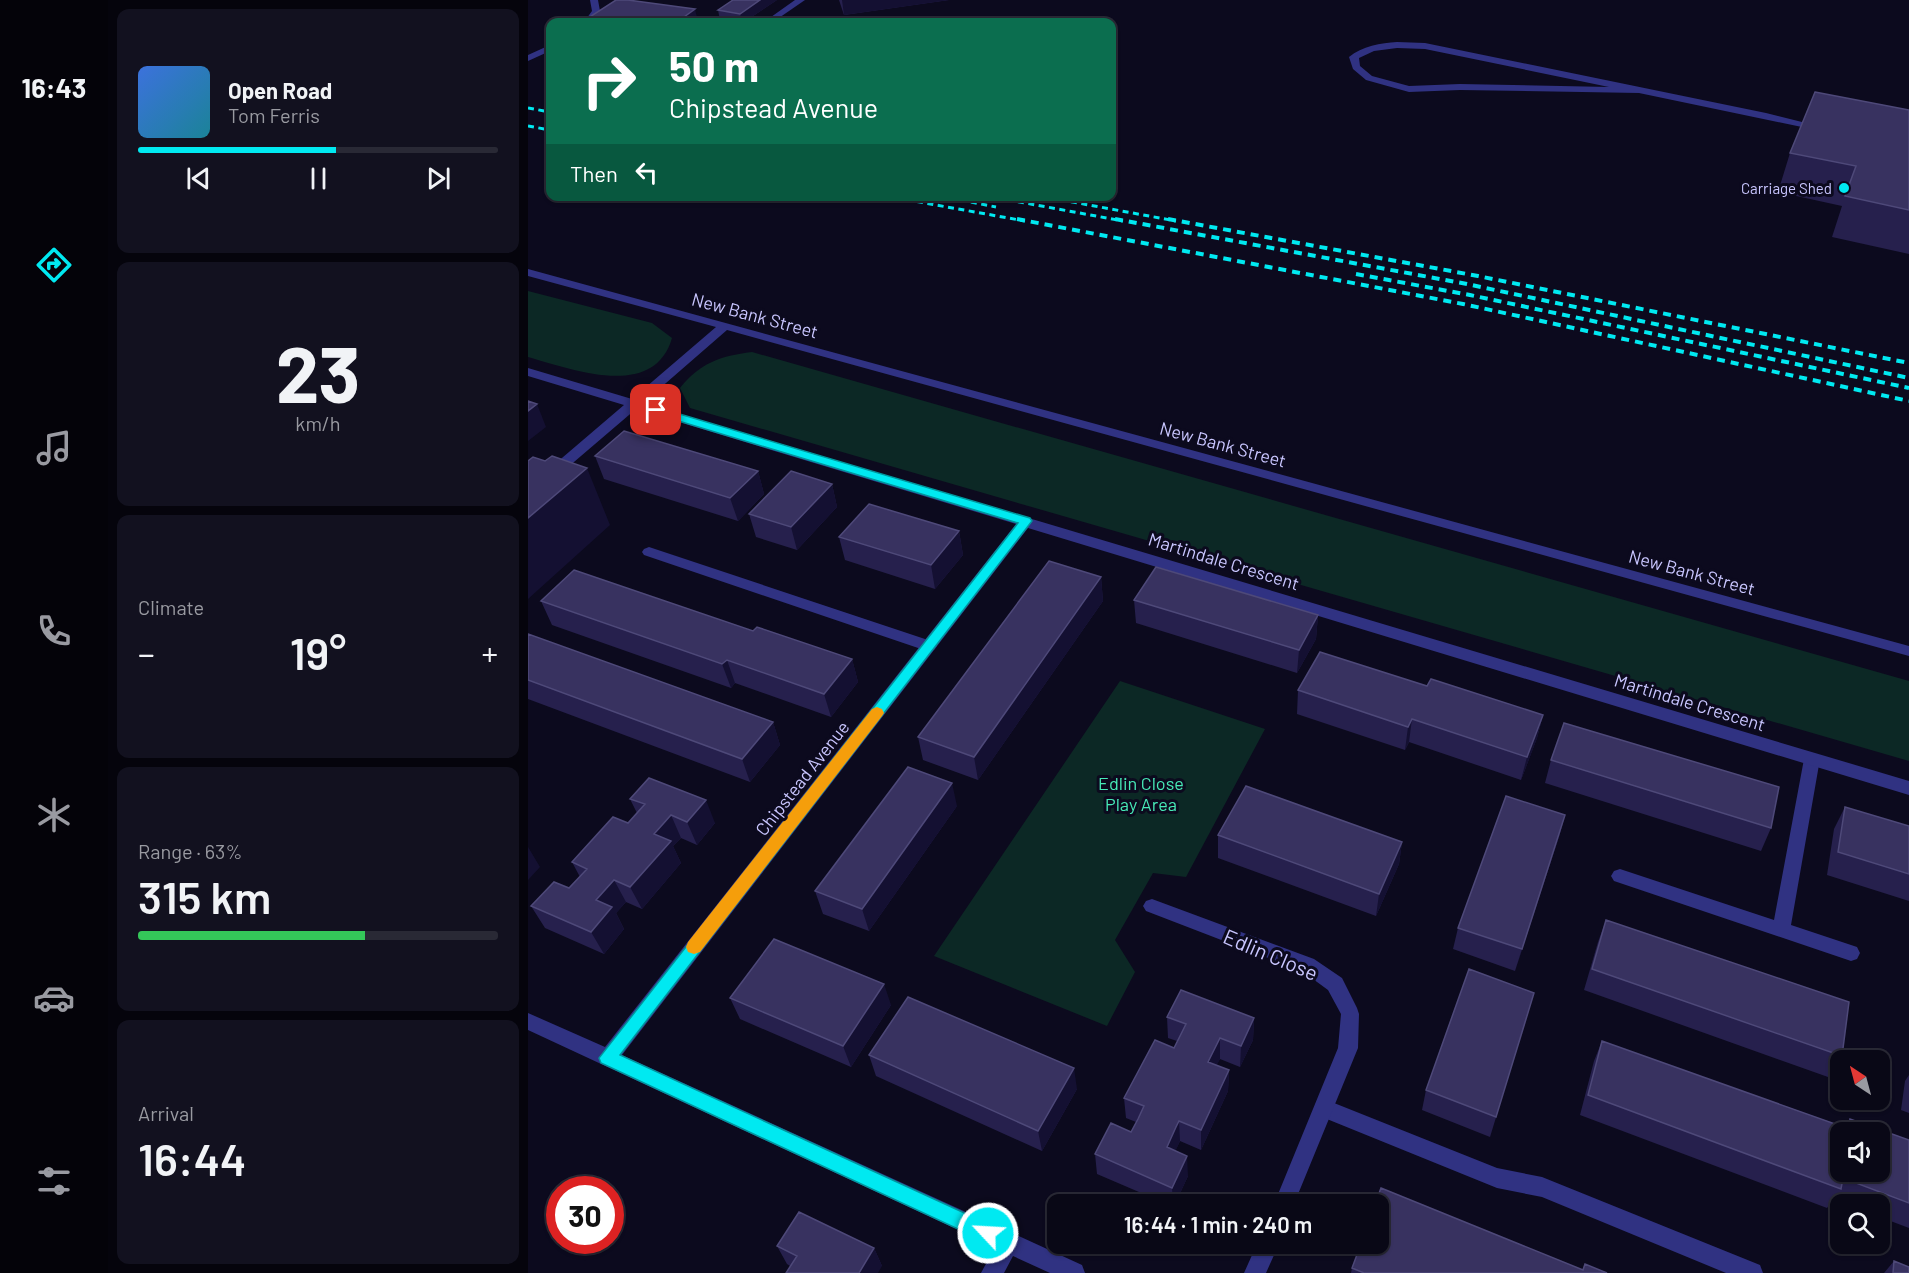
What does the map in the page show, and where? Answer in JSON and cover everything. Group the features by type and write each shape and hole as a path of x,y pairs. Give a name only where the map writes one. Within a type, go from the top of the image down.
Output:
{"street":[{"path":"591,18 596,11 594,0"},
{"path":"774,18 801,0"},
{"path":"1642,90 1461,87 1409,89 1369,78 1356,67 1354,57 1368,48 1396,44 1425,46 1642,90 1832,131"},
{"path":"528,58 546,50"},
{"name":"New Bank Street","path":"528,273 1909,651"},
{"path":"528,494 724,326"},
{"name":"Martindale Crescent","path":"528,372 1909,788"},
{"name":"Chipstead Avenue","path":"608,1058 1026,521"},
{"path":"650,552 929,646"},
{"path":"1781,930 1812,759"},
{"path":"1620,876 1851,953"},
{"name":"Edlin Close","path":"1152,906 1308,965 1335,984 1350,1014 1348,1048 1288,1194"},
{"path":"528,1021 1074,1273"},
{"path":"1324,1108 1497,1178 1542,1187 1752,1273"},
{"path":"992,1273 1009,1243"},
{"path":"1255,1273 1264,1254"}],"green space":[{"path":"528,291 652,323 672,338 662,357 648,369 630,375 609,376 588,373 528,357"},
{"path":"752,352 1909,681 1909,761 690,408 680,388 695,372 720,359"},
{"name":"Edlin Close Play Area","path":"1120,681 1265,729 1186,877 1153,873 1115,940 1135,972 1107,1026 934,956"}],"building":[{"path":"616,0 695,9 683,18 588,18"},
{"path":"733,0 760,0 740,14 718,10"},
{"path":"1815,92 1909,110 1909,210 1845,196 1856,166 1790,153"},
{"path":"528,401 537,404 528,411"},
{"path":"624,431 758,471 730,498 595,456"},
{"path":"552,456 587,468 528,518 528,461 533,457 545,461"},
{"path":"791,471 832,484 791,527 749,514"},
{"path":"869,504 959,531 931,565 839,537"},
{"path":"1049,561 1101,577 974,757 918,737"},
{"path":"1156,567 1318,615 1299,650 1134,600"},
{"path":"574,570 753,631 757,627 852,659 824,694 727,660 722,664 541,601"},
{"path":"528,634 773,722 742,759 528,680"},
{"path":"1320,652 1427,686 1431,679 1543,715 1527,757 1412,719 1408,727 1298,690"},
{"path":"1564,723 1779,787 1771,828 1551,760"},
{"path":"908,767 952,783 862,909 815,891"},
{"path":"649,778 706,800 687,822 671,815 654,834 671,841 630,887 614,880 596,900 612,907 591,932 531,906 554,882 569,888 587,869 572,862 613,817 628,823 645,804 630,799"},
{"path":"1246,786 1402,842 1379,894 1218,835"},
{"path":"1506,796 1565,815 1522,949 1458,928"},
{"path":"1845,807 1909,826 1909,874 1838,852"},
{"path":"1606,920 1849,1002 1843,1050 1830,1050 1830,1052 1592,969"},
{"path":"774,939 884,984 843,1046 730,998"},
{"path":"1469,969 1534,993 1496,1117 1426,1090"},
{"path":"1181,990 1254,1018 1241,1046 1220,1038 1208,1062 1229,1070 1201,1130 1179,1121 1176,1127 1167,1147 1187,1156 1172,1188 1095,1154 1111,1123 1131,1132 1138,1119 1144,1106 1124,1098 1155,1040 1174,1048 1186,1024 1167,1017"},
{"path":"908,997 1074,1068 1038,1131 869,1055"},
{"path":"1602,1041 1830,1122 1830,1182 1842,1182 1841,1189 1588,1095"},
{"path":"1890,1133 1909,1140 1909,1203 1854,1182 1890,1182"},
{"path":"1381,1188 1583,1270 1585,1264 1607,1273 1364,1273 1352,1268 1357,1254 1389,1254 1389,1194 1379,1194"},
{"path":"799,1212 874,1248 859,1273 786,1273 797,1256 777,1246"},
{"path":"1894,1261 1909,1267 1909,1273 1893,1273"}],"railway":[{"path":"528,108 546,111"},
{"path":"528,126 546,129"},
{"path":"914,201 1025,221"},
{"path":"965,201 996,207"},
{"path":"1014,201 1123,221"},
{"path":"1067,201 1176,221"},
{"path":"1017,219 1463,304 1909,401"},
{"path":"1115,219 1467,284 1909,378"},
{"path":"1168,219 1478,276 1909,363"},
{"path":"1356,274 1470,295 1909,388"}],"slow traffic":[{"path":"694,947 877,713"}],"place":[{"name":"Carriage Shed","path":"1844,188"}],"route":[{"path":"656,410 1026,521 608,1058 988,1233"}]}
